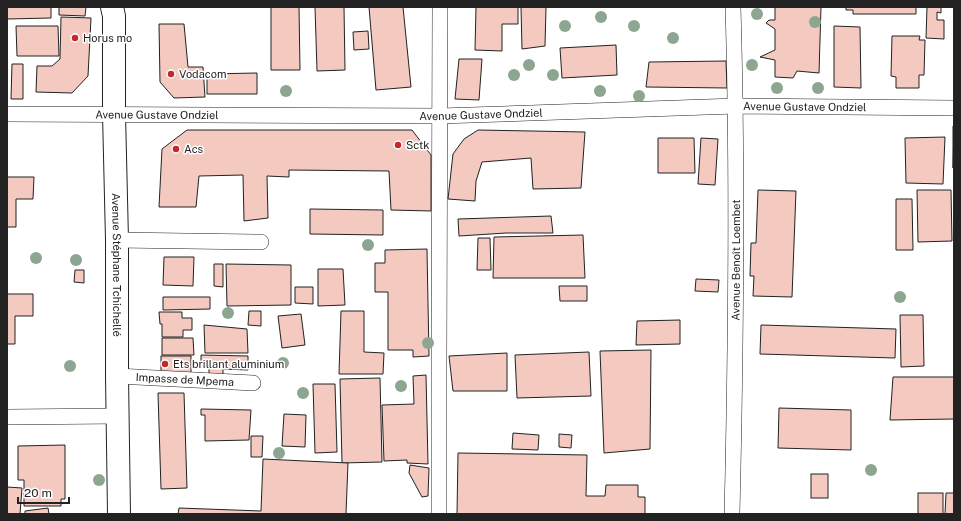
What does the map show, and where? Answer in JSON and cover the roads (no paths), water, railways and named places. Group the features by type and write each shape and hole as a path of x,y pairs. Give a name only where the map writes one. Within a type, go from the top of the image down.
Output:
{"highway":[{"name":"Avenue Stéphane Tchichellé","path":"115,10 114,114 117,240 119,514"}],"street":[{"path":"439,514 440,7"},
{"name":"Avenue Benoît Loembet","path":"732,514 736,360 736,106 733,7"},
{"name":"Avenue Gustave Ondziel","path":"7,114 440,116 736,106 954,108"},
{"path":"117,240 261,242"},
{"name":"Impasse de Mpema","path":"117,376 253,384"},
{"path":"7,417 118,416"}],"place":[{"name":"Horus mo","path":"75,38"},
{"name":"Vodacom","path":"171,74"},
{"name":"Sctk","path":"398,145"},
{"name":"Acs","path":"176,149"},
{"name":"Ets brillant aluminium","path":"165,364"}]}
